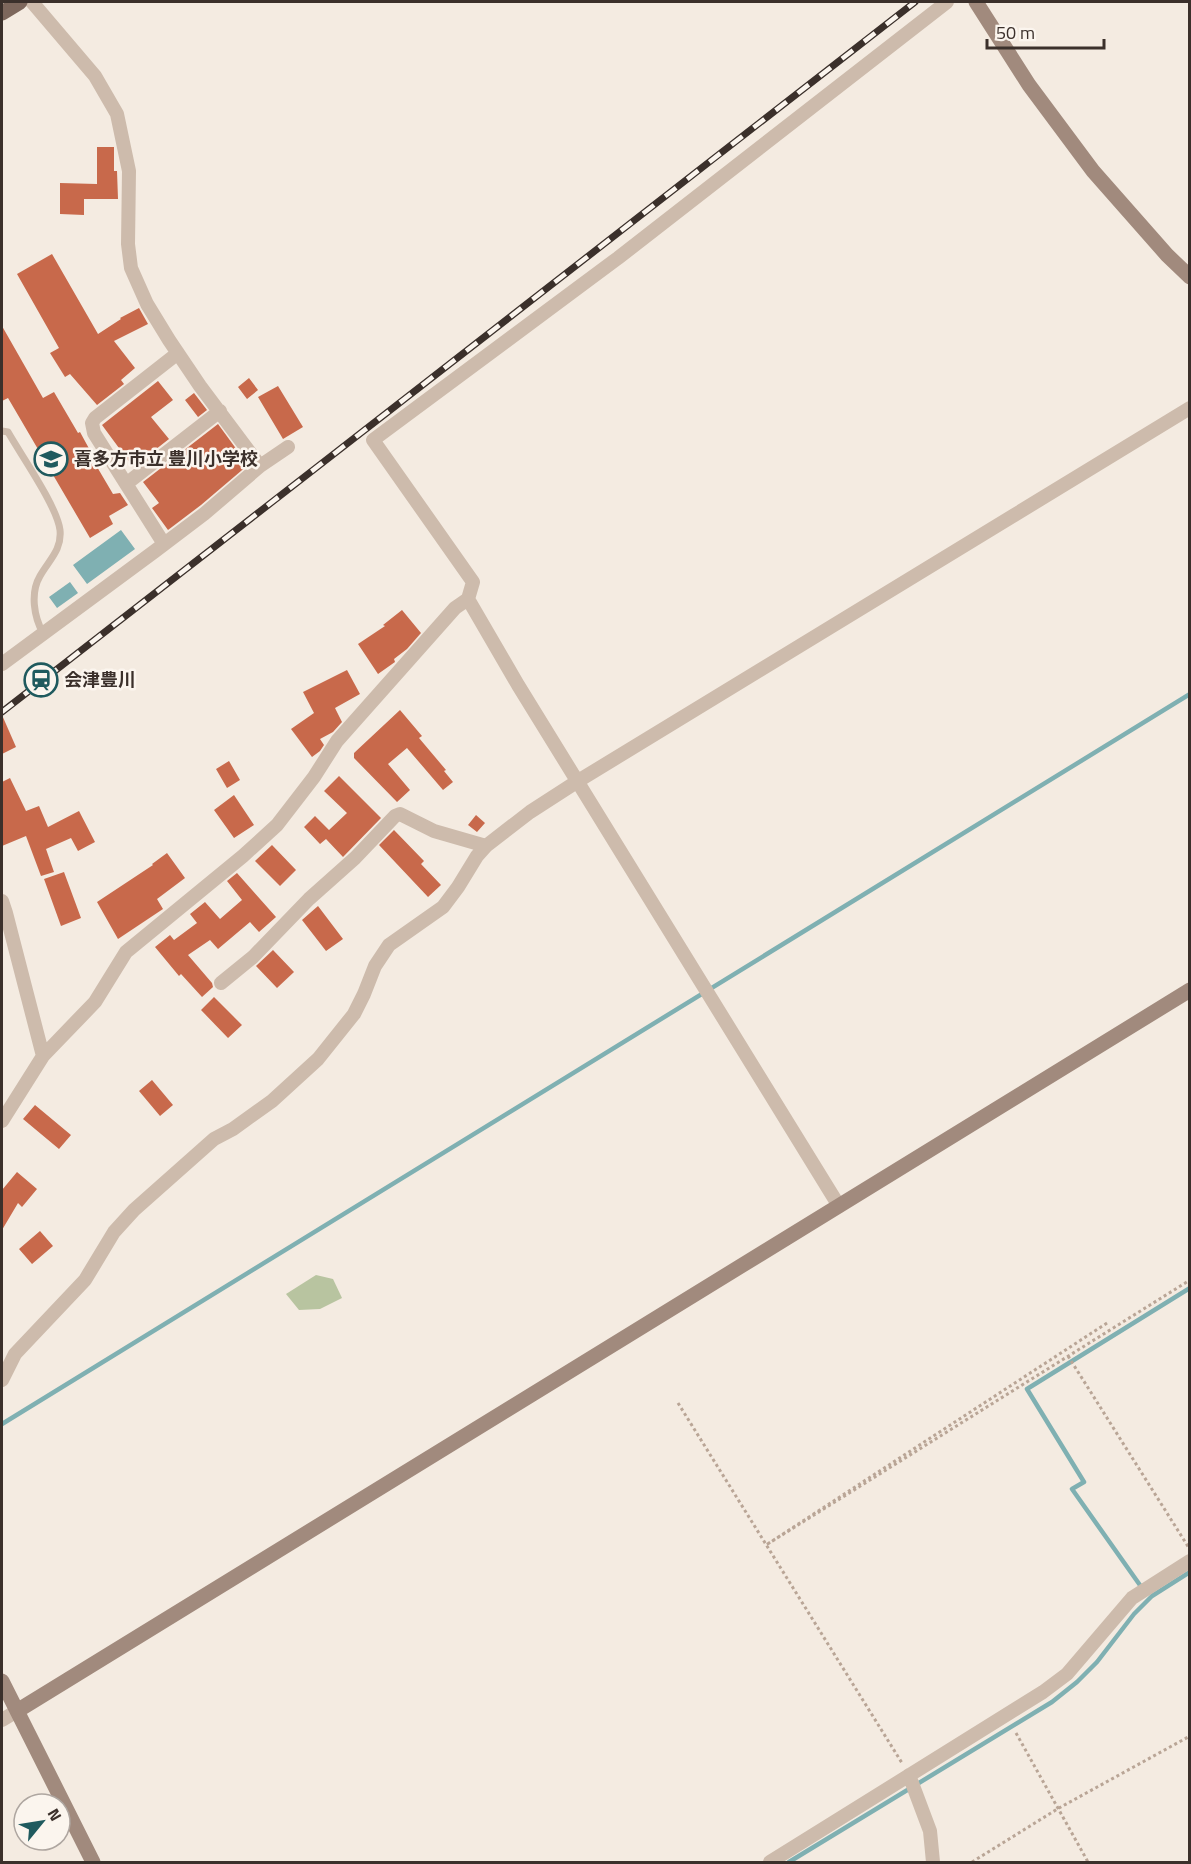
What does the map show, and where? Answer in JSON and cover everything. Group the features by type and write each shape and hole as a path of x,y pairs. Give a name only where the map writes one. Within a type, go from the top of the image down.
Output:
{"main road":[{"path":"2,13 20,2"}],"street":[{"path":"32,2 94,76 117,114 129,171 128,244 131,268 151,311 178,353 260,466"},
{"path":"2,1121 43,1056 95,1002 126,952 243,856 277,825 314,777 337,741 455,608 468,599 472,582 373,440 618,258 947,2"},
{"path":"976,2 1029,85 1094,171 1167,255 1190,277"},
{"path":"164,544 94,433 92,423 178,353"},
{"path":"2,1380 15,1354 85,1280 114,1232 134,1210 214,1139 233,1129 272,1101 314,1064 354,1014 375,966 388,945 443,907 486,846 530,812 578,781 1190,408"},
{"path":"126,484 220,411"},
{"path":"2,664 204,514 260,466 288,447"},
{"path":"468,599 518,685 839,1206"},
{"path":"221,983 253,957 395,816 400,814 434,831 486,846"},
{"path":"2,901 43,1056"},
{"path":"2,1720 1190,990"},
{"path":"770,1863 1035,1697 1067,1674 1132,1598 1190,1561"},
{"path":"2,1681 93,1863"},
{"path":"909,1775 930,1831 933,1863"}],"lane":[{"path":"2,431 8,432 52,508 60,529 60,544 37,581 34,608 37,623 43,633"}],"path":[{"path":"766,1545 1190,1280"},
{"path":"766,1545 1107,1323"},
{"path":"1068,1356 1190,1549"},
{"path":"678,1403 909,1775"},
{"path":"1016,1733 1089,1863"},
{"path":"972,1863 1059,1808 1190,1736"}],"green space":[{"path":"316,1275 333,1279 342,1298 320,1309 299,1310 286,1294"}],"water":[{"path":"121,530 135,549 87,584 73,565"},
{"path":"70,582 78,593 57,608 49,597"}],"building":[{"path":"97,147 114,147 114,171 117,171 118,199 84,199 84,215 60,214 60,183 97,184"},
{"path":"52,254 98,334 139,308 148,324 114,341 135,368 121,380 124,384 97,405 70,374 65,377 50,353 59,348 17,274"},
{"path":"2,326 43,398 54,392 78,433 80,432 92,454 90,455 113,494 120,493 128,505 109,516 113,524 90,538 8,398 2,401"},
{"path":"249,378 258,390 247,399 238,387"},
{"path":"158,381 173,400 151,417 169,439 133,467 102,425"},
{"path":"278,386 303,427 283,439 258,397"},
{"path":"194,393 207,410 198,417 185,400"},
{"path":"218,424 248,465 168,530 152,508 159,503 143,482"},
{"path":"402,610 421,633 407,649 394,659 395,662 378,674 358,644 385,626 383,625"},
{"path":"347,670 360,694 335,708 342,722 333,732 320,739 324,745 312,757 291,729 314,713 303,692"},
{"path":"400,710 422,736 419,738 453,782 443,790 407,748 388,764 410,790 397,802 354,758 354,753"},
{"path":"2,715 16,747 2,754"},
{"path":"229,761 240,780 227,788 216,769"},
{"path":"339,776 381,818 343,857 326,839 320,844 304,827 315,816 329,830 347,813 324,791"},
{"path":"10,778 26,811 39,806 48,827 79,811 95,842 78,851 71,838 46,849 54,872 41,876 26,836 2,846 2,782"},
{"path":"234,795 254,825 234,838 214,810"},
{"path":"476,815 485,823 477,832 468,825"},
{"path":"394,830 424,861 421,864 441,885 428,897 379,845"},
{"path":"272,845 296,870 280,886 255,861"},
{"path":"167,853 185,878 157,899 163,909 118,939 97,902 153,865"},
{"path":"64,872 81,918 61,926 44,879"},
{"path":"237,873 276,917 259,932 250,922 218,949 210,940 188,955 212,983 213,987 202,997 181,974 179,976 155,947 170,935 174,940 197,923 190,914 205,902 220,919 242,900 227,881"},
{"path":"318,906 343,939 326,951 302,920"},
{"path":"273,950 294,972 277,988 256,966"},
{"path":"214,997 242,1025 228,1038 201,1010"},
{"path":"152,1080 173,1105 160,1116 139,1091"},
{"path":"35,1105 71,1135 59,1149 23,1119"},
{"path":"17,1172 37,1189 22,1207 18,1203 2,1230 2,1190"},
{"path":"40,1231 53,1246 32,1264 19,1249"}],"waterway":[{"path":"2,1424 1190,694"},
{"path":"1142,1588 1072,1489 1084,1482 1027,1389 1190,1288"},
{"path":"789,1862 1052,1702 1097,1662 1134,1614 1152,1596 1190,1572"}],"railway":[{"path":"2,712 915,2"}],"place":[{"name":"喜多方市立 豊川小学校","path":"51,459"},
{"name":"会津豊川","path":"41,680"}]}
